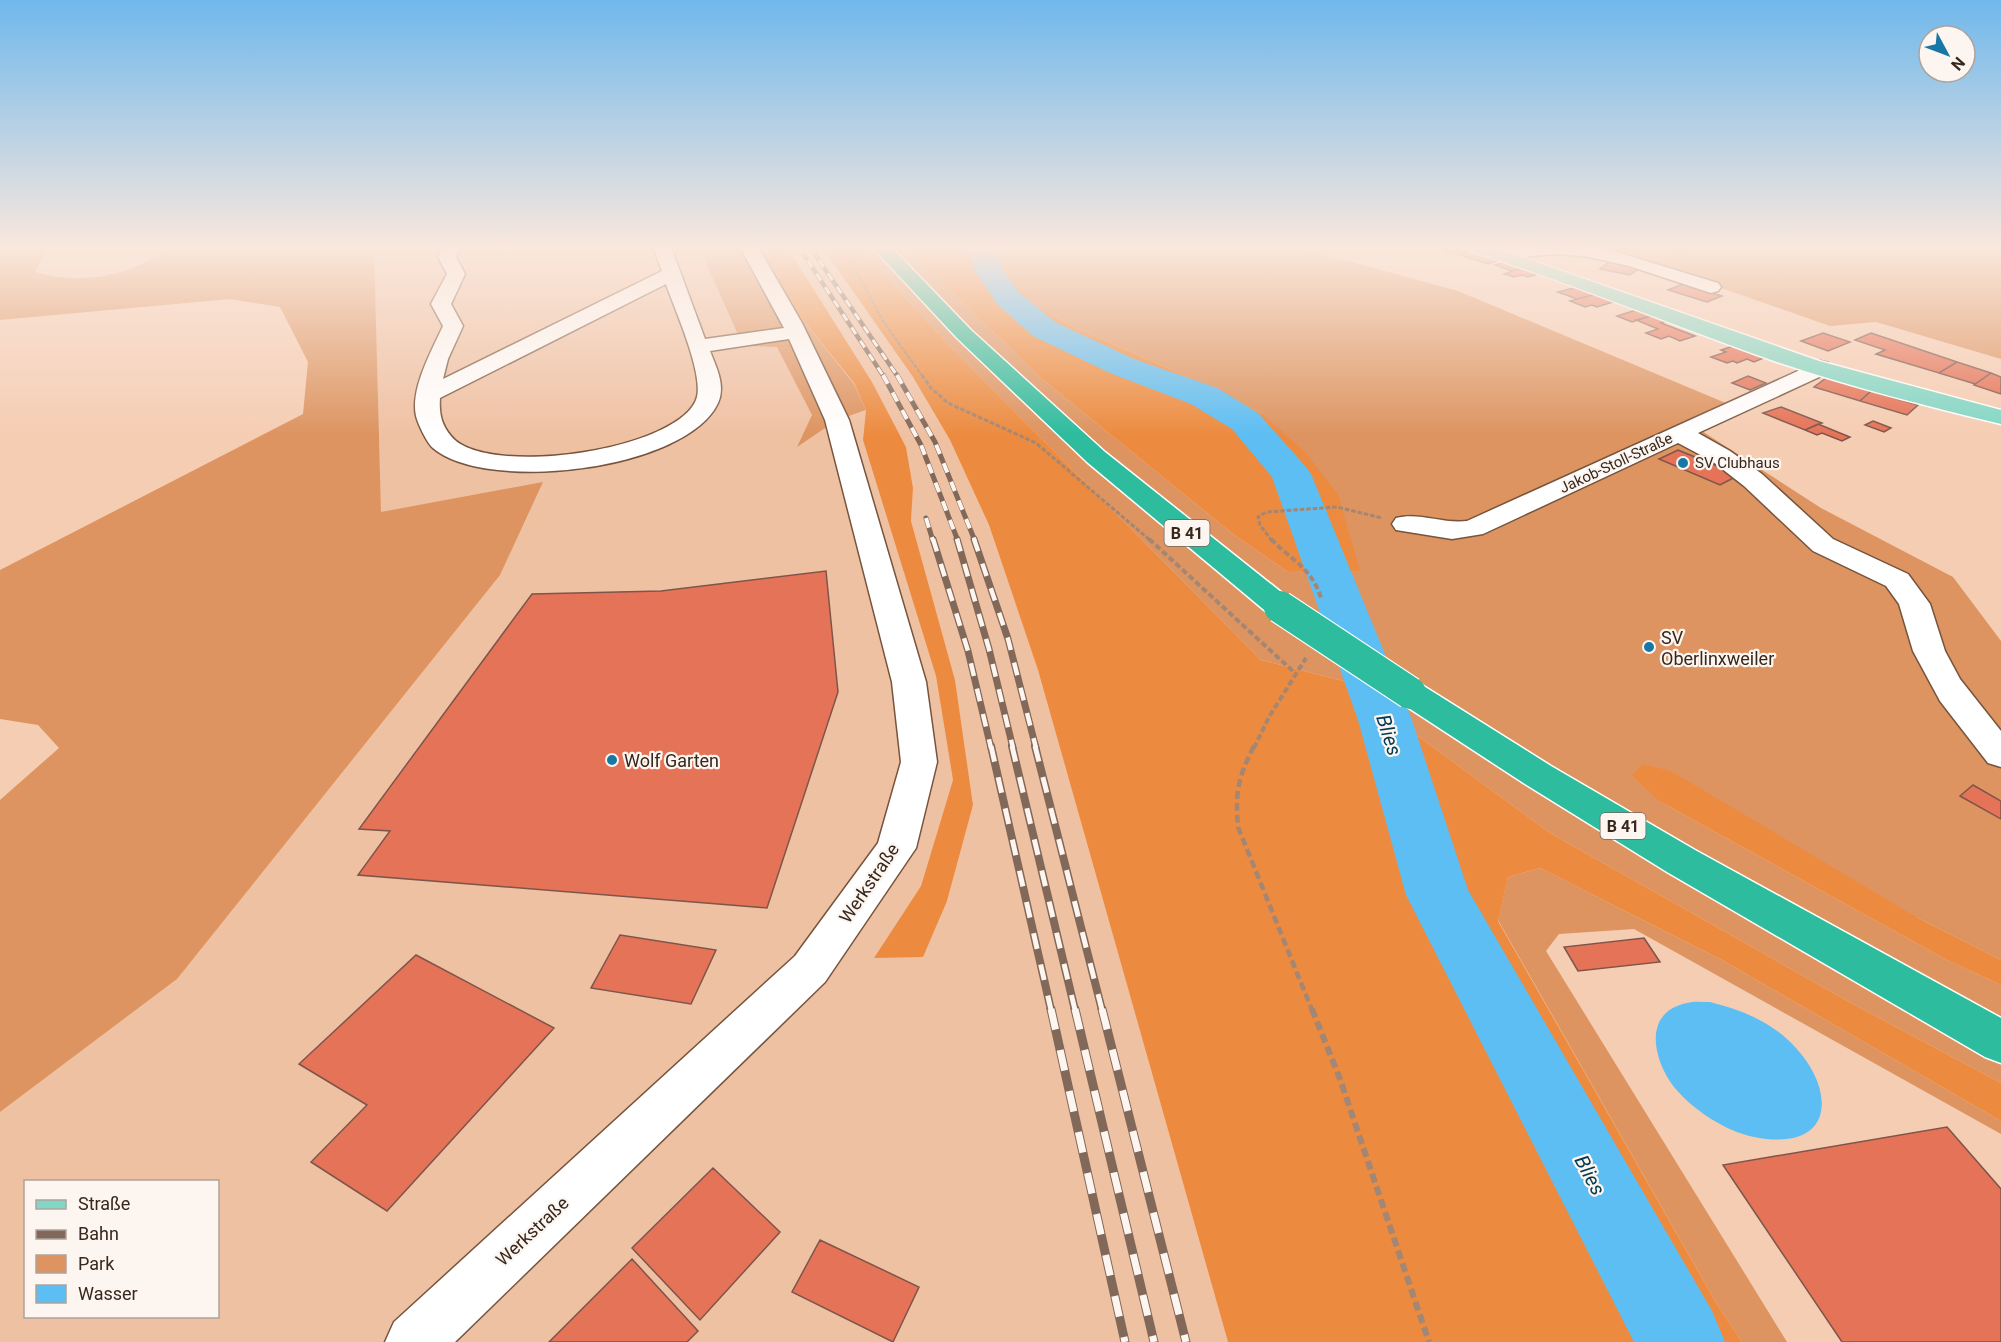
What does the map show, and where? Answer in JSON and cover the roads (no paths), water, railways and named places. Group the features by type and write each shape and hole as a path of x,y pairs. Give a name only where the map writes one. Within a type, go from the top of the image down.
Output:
{"highway":[{"name":"B 41","path":"941,310 1087,450 1280,607 1538,775 1671,855 1840,951 2001,1035"},
{"path":"1840,951 2001,1042"}],"main road":[{"path":"1656,310 1820,368 2001,417"}],"street":[{"path":"444,310 453,326 436,361 428,416 435,438 454,453 476,460 521,466 578,462 609,456 645,445 677,431 694,418 705,405 709,392 709,378 684,310"},
{"path":"431,394 600,310"},
{"name":"Werkstraße","path":"414,1342 810,969 896,848 919,762 909,682 837,420 796,332 783,310"},
{"path":"698,346 796,332"},
{"name":"Jakob-Stoll-Straße","path":"1406,524 1452,531 1473,528 1502,517 1820,368"},
{"path":"1679,433 1721,456 1754,480 1823,545 1896,580 1906,588 1916,605 1929,650 1962,711 2001,754"}],"water":[{"path":"1690,1002 1710,1002 1760,1020 1779,1032 1803,1057 1815,1076 1821,1094 1821,1111 1815,1125 1802,1135 1782,1140 1754,1137 1721,1125 1690,1104 1674,1087 1661,1064 1657,1051 1658,1026 1663,1016 1673,1008"}],"waterway":[{"name":"Blies","path":"1021,310 1044,329 1122,366 1204,396 1245,421 1291,474 1385,720 1438,895 1681,1342"}],"railway":[{"path":"840,310 884,377"},
{"path":"852,310 898,377"},
{"path":"883,375 921,445 958,541"},
{"path":"897,375 935,442 975,541"},
{"path":"926,518 933,541"},
{"path":"933,539 968,651 991,748"},
{"path":"957,539 989,649 1013,748"},
{"path":"974,539 1008,639 1036,748"},
{"path":"991,746 1051,1010"},
{"path":"1012,746 1075,1010"},
{"path":"1035,746 1102,1010"},
{"path":"1051,1009 1125,1342"},
{"path":"1075,1009 1154,1342"},
{"path":"1102,1009 1186,1342"}],"place":[{"name":"SV Clubhaus","path":"1683,463"},
{"name":"SV Oberlinxweiler","path":"1649,647"},
{"name":"Wolf Garten","path":"612,760"}]}
